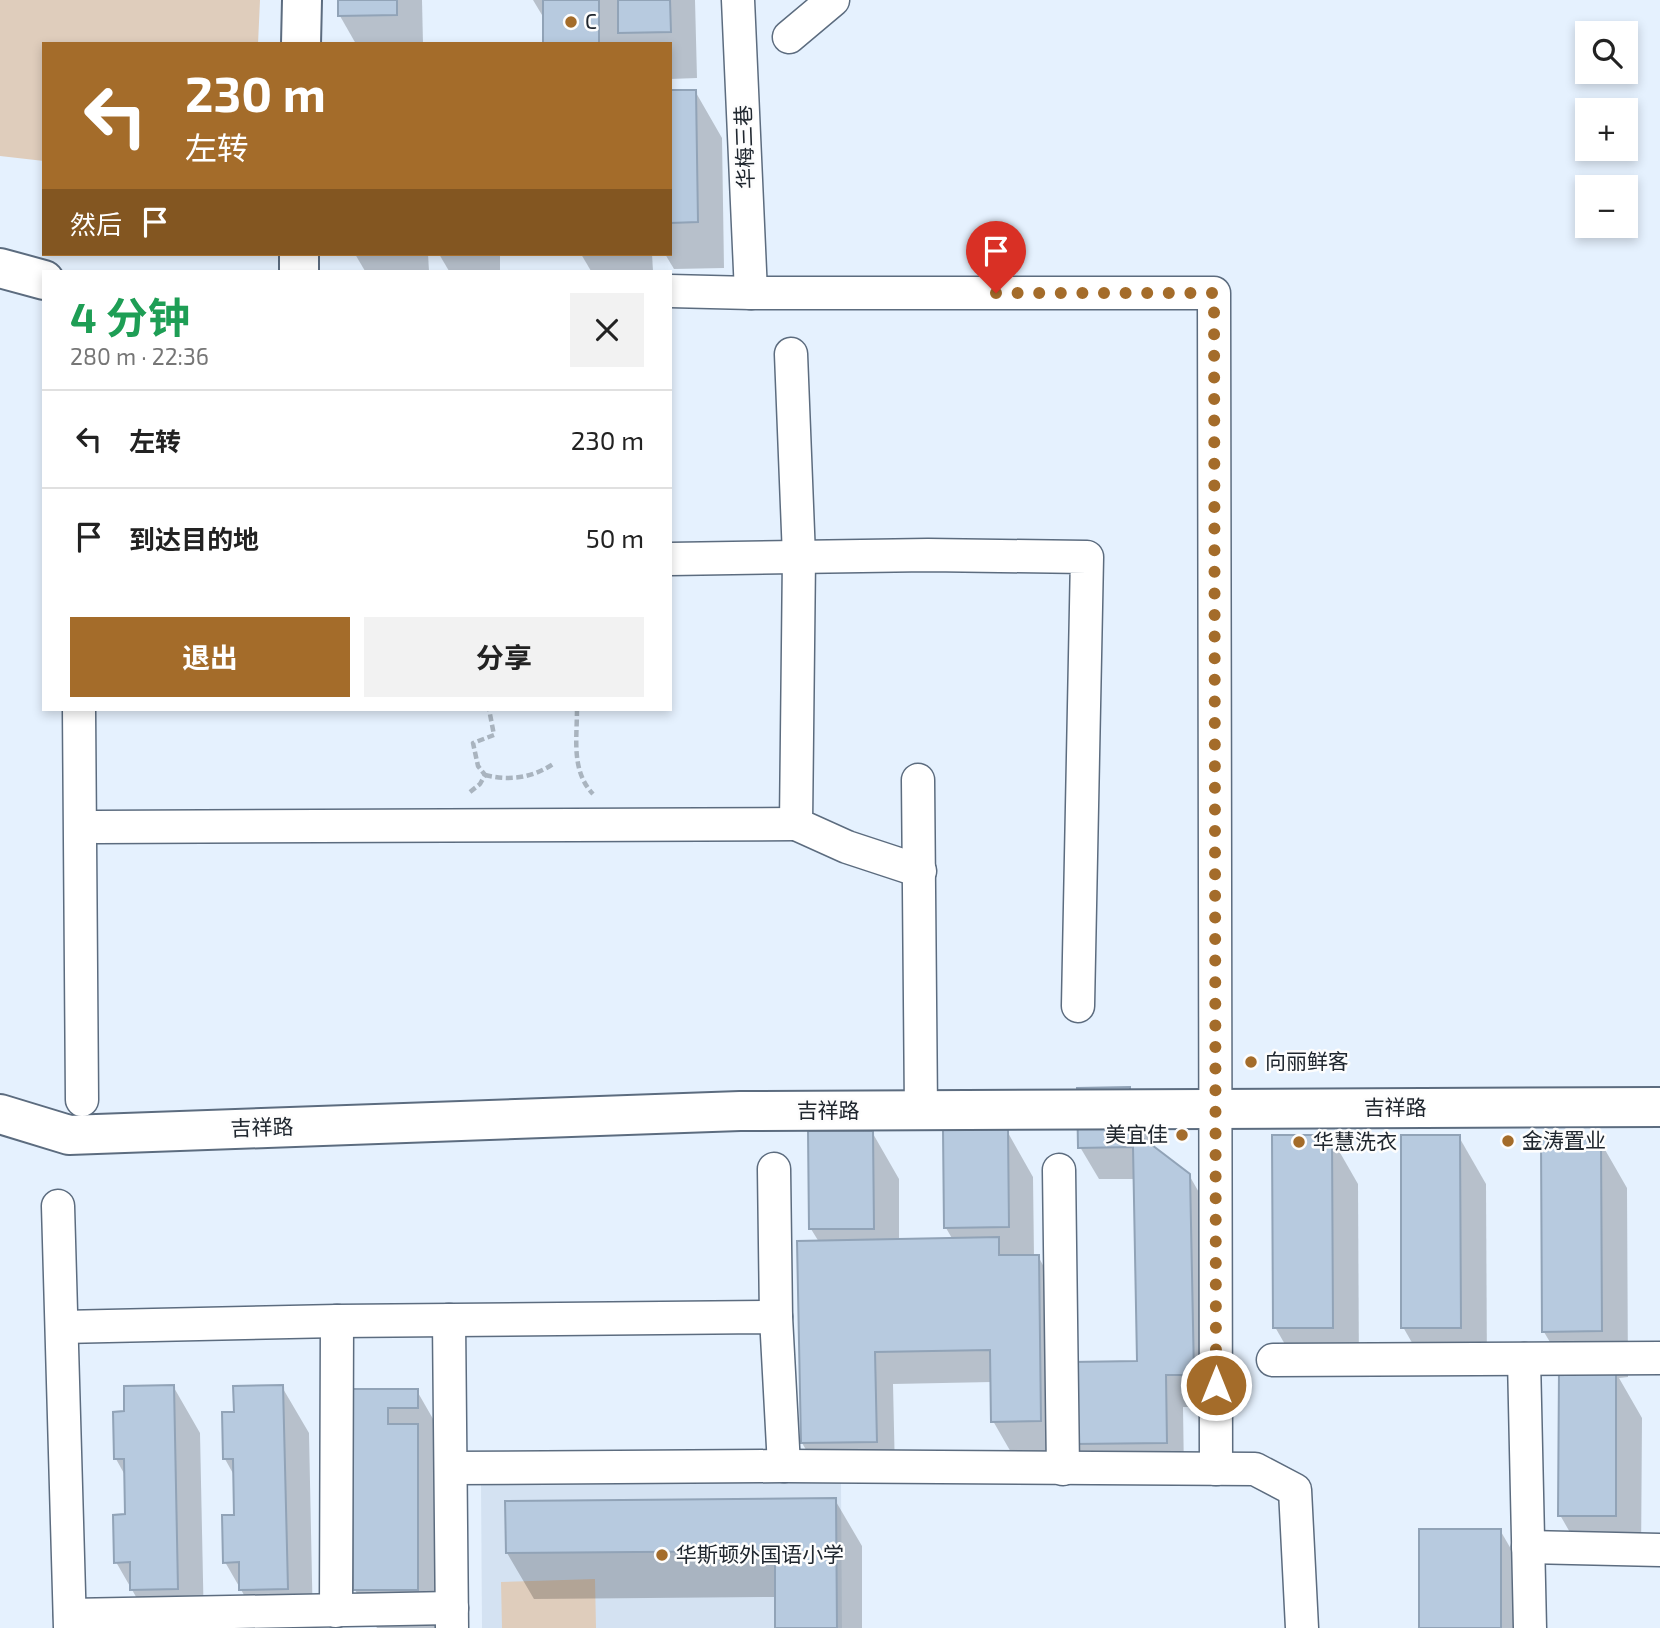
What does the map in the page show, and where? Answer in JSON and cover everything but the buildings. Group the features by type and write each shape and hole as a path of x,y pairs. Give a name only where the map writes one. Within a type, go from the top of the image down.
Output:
{"street":[{"path":"301,42 302,0"},
{"name":"华梅三巷","path":"738,0 751,293"},
{"path":"789,37 833,0"},
{"path":"0,268 42,279"},
{"path":"0,288 42,286"},
{"path":"672,291 1214,293 1216,1469"},
{"path":"791,354 799,557 796,824"},
{"path":"672,559 928,555 1087,557 1078,1006"},
{"path":"79,711 82,1100"},
{"path":"918,780 921,1110"},
{"path":"97,827 796,824 846,847 920,871"},
{"name":"吉祥路","path":"0,1114 69,1135 740,1111 1660,1107"},
{"path":"774,1169 776,1318 784,1466"},
{"path":"1059,1170 1063,1469"},
{"path":"58,1206 70,1621 335,1611 452,1618 449,1320"},
{"path":"62,1327 337,1321 776,1318"},
{"path":"335,1611 337,1321"},
{"path":"1273,1360 1660,1357"},
{"path":"1524,1359 1530,1628"},
{"path":"452,1468 784,1466 1255,1469 1295,1490 1302,1628"},
{"path":"1528,1547 1660,1550"}],"path":[{"path":"489,711 490,727 494,735 473,743 478,766 485,775 507,780 516,779 553,764"},
{"path":"577,711 577,768 593,795"},
{"path":"465,794 473,791 485,775"}],"shaded area":[{"path":"0,0 260,0 258,42 42,42 42,161 0,156"},
{"name":"华斯顿外国语小学","path":"841,1481 842,1628 482,1628 481,1483"},
{"path":"595,1579 596,1628 502,1628 501,1582"}],"place":[{"name":"C","path":"571,22"},
{"name":"向丽鲜客","path":"1251,1062"},
{"name":"美宜佳","path":"1182,1135"},
{"name":"金涛置业","path":"1508,1141"},
{"name":"华慧洗衣","path":"1299,1142"},
{"name":"华斯顿外国语小学","path":"662,1555"}],"route":[{"path":"996,293 1214,293 1216,1385"}]}
